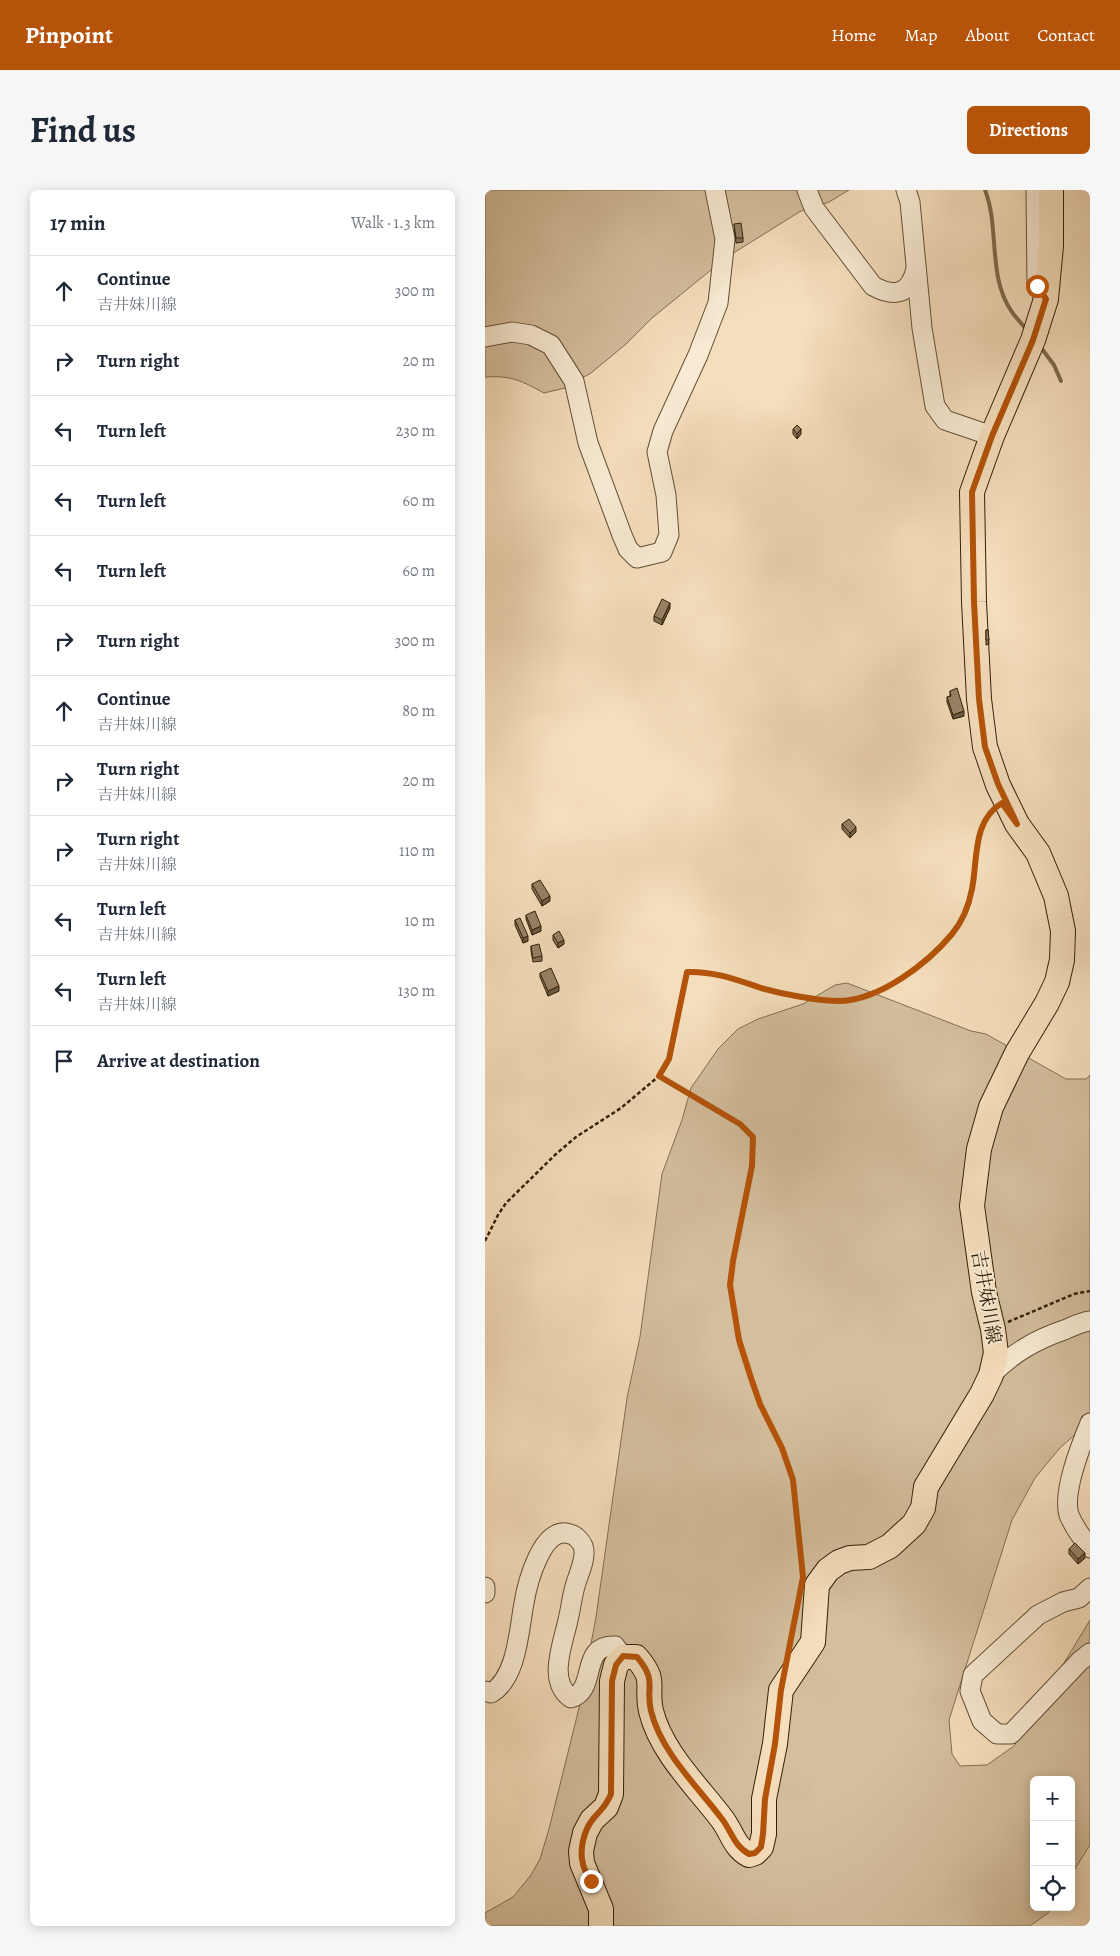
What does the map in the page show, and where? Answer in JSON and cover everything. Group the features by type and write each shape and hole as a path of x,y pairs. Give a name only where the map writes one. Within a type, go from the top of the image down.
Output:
{"main road":[{"name":"吉井妹川線","path":"623,1656 637,1657 645,1667 650,1680 650,1710 661,1738 723,1820 737,1845 749,1854 755,1853 761,1847 765,1799 775,1744 781,1690 813,1642 817,1585 828,1570 839,1562 849,1558 869,1557 890,1546 914,1524 923,1508 927,1487 977,1403 991,1375 996,1353 993,1329 984,1292 972,1206 979,1149 991,1107 1017,1053 1047,1003 1057,982 1062,960 1063,931 1056,896 1038,853 1017,824 1001,792 985,747 979,699 974,612 972,492 992,436 1033,340 1046,299 1051,246 1051,190"},
{"path":"601,1926 601,1909 582,1863 581,1851 585,1833 592,1820 606,1807 611,1794 612,1681 616,1665 623,1656"}],"street":[{"path":"485,337 512,332 531,334 551,345 574,381 588,443 621,536 637,558 662,552 669,535 666,495 657,452 663,431 698,355 718,303 725,239 715,190"},
{"path":"807,190 814,208 873,286 883,291 895,293 906,289 913,281 917,265"},
{"path":"905,190 910,202 922,328 935,406 945,420 992,436"},
{"path":"1036,190 1037,286 1046,299"},
{"path":"991,1375 1005,1361 1041,1338 1090,1321"},
{"path":"1090,1423 1076,1458 1070,1489 1069,1513 1078,1533 1090,1548"},
{"path":"485,1692 491,1693 496,1690 513,1662 525,1592 534,1565 545,1544 562,1532 578,1538 583,1546 584,1554 559,1660 558,1675 561,1687 566,1695 571,1698 581,1693 596,1652 607,1646 615,1646 623,1656"},
{"path":"485,1587 485,1593"},
{"path":"1090,1588 1079,1598 1063,1602 1038,1616 973,1675 970,1691 982,1720 997,1734 1011,1734 1080,1661 1090,1653"}],"path":[{"path":"485,1241 506,1203 556,1154 575,1137 621,1108 659,1076 669,1059 687,972 701,972 734,978 761,988 841,1001 868,995 891,984 917,968 936,952 953,932 964,914 972,890 979,834 988,815 995,807"},
{"path":"659,1076 740,1124 753,1137 752,1166 730,1285 739,1340 751,1378 760,1404 782,1448 793,1480 803,1577"},
{"path":"993,1329 1074,1294 1090,1291"},
{"path":"790,1643 797,1605"}],"shaded area":[{"path":"485,190 849,190 829,202 801,211 727,257 652,318 626,344 591,373 565,388 544,393 509,378 485,377"},
{"path":"847,983 971,1031 986,1034 1066,1079 1086,1079 1090,1075 1090,1421 1059,1449 1035,1478 1012,1520 949,1720 952,1754 960,1766 987,1765 1014,1746 1090,1620 1090,1845 1075,1869 1075,1776 1030,1776 1030,1911 1049,1911 1030,1926 485,1926 485,1913 513,1897 531,1875 540,1859 579,1708 596,1617 627,1398 640,1337 662,1174 682,1120 691,1088 718,1049 738,1029 758,1019 803,1004 835,985"}],"building":[{"path":"741,223 743,238 736,238 734,224"},
{"path":"797,425 801,429 797,434 793,429"},
{"path":"662,599 670,603 662,620 654,616"},
{"path":"986,630 988,630 989,640 986,640"},
{"path":"957,688 964,711 953,715 947,697 951,696 950,691"},
{"path":"849,819 856,827 850,833 842,824"},
{"path":"540,880 550,896 542,901 532,884"},
{"path":"535,911 541,926 532,930 526,915"},
{"path":"520,918 528,936 523,938 515,920"},
{"path":"559,931 564,940 558,943 553,935"},
{"path":"539,944 542,956 533,958 531,946"},
{"path":"551,968 559,986 548,991 540,973"},
{"path":"1075,1543 1085,1553 1078,1559 1069,1549"}],"waterway":[{"path":"985,190 992,220 999,284 1012,312 1027,330"},
{"path":"1039,345 1054,365 1061,381"}],"route":[{"path":"591,1881 582,1863 581,1851 585,1833 592,1820 606,1807 611,1794 610,1716 612,1681 616,1665 623,1656 637,1657 645,1667 650,1680 650,1710 661,1738 723,1820 737,1845 749,1854 755,1853 761,1847 765,1799 775,1744 781,1690 803,1577 793,1480 782,1448 760,1404 751,1378 739,1340 730,1285 752,1166 753,1137 740,1124 659,1076 669,1059 687,972 701,972 734,978 761,988 841,1001 868,995 917,968 936,952 953,932 964,914 972,890 979,834 988,815 995,807 1002,803 1017,824 998,784 985,747 979,699 974,602 972,492 992,436 1033,340 1042,312 1046,299 1037,286"}]}
